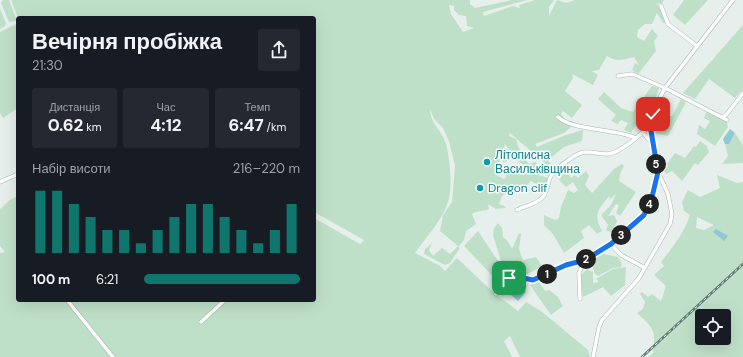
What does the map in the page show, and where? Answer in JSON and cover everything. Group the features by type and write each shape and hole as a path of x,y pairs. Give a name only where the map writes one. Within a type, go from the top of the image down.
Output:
{"street":[{"path":"593,357 599,327 602,320 639,278 670,224 672,214 668,194 658,172 652,143 650,125 654,109 665,88 733,0"},
{"path":"661,6 668,24 697,46"},
{"path":"618,76 632,74 665,88 725,118 743,93"},
{"path":"558,117 573,125 624,133 636,138"},
{"path":"517,210 541,200 545,196 550,178 556,170 570,159 584,152 612,153 643,133 650,125"},
{"path":"643,133 652,143"},
{"path":"496,294 504,288 509,278 513,276 533,280 566,265 585,260 611,244 644,215 652,197 658,172"},
{"path":"0,182 16,175"},
{"path":"611,244 621,255 645,268"},
{"path":"580,299 579,273 585,260"},
{"path":"69,302 113,357"},
{"path":"201,322 223,302"}],"green space":[{"path":"3,0 9,0 16,21 9,22 1,3"},
{"path":"11,0 470,0 470,4 475,8 512,0 527,0 483,12 484,16 513,6 520,8 519,5 535,0 554,0 549,7 549,16 557,0 566,3 575,0 664,0 662,4 656,3 660,7 666,22 663,23 657,13 652,24 645,24 638,30 637,37 644,41 652,29 658,36 654,41 656,51 638,74 632,70 635,63 639,65 634,57 620,60 607,56 599,70 592,71 598,75 593,85 572,74 573,78 565,91 582,105 572,118 563,111 561,114 571,127 564,133 535,144 537,147 566,135 583,130 582,141 564,147 548,160 551,164 547,165 510,133 509,136 516,139 520,149 523,152 524,150 527,154 523,157 529,164 536,162 537,166 542,167 539,175 548,178 543,194 540,193 540,186 531,181 522,190 519,187 512,191 510,190 502,196 499,204 506,207 505,208 496,209 488,204 489,209 472,214 476,224 466,231 464,240 458,247 460,248 450,263 445,265 424,254 425,249 432,243 429,250 433,256 442,248 450,254 458,246 440,231 443,215 452,202 455,166 449,141 443,128 434,119 430,109 432,119 446,144 450,165 450,196 442,216 415,253 440,266 445,271 457,258 495,294 518,311 526,302 541,311 588,350 590,357 520,357 510,336 504,341 512,357 0,357 0,253 5,252 0,246 0,209 16,197 16,302 316,302 316,219 360,244 364,240 316,213 316,16 17,16","holes":["449,5 454,6 454,10 459,15 466,16 467,26 474,28 463,32 451,14","505,144 517,159 526,167 523,170 518,172 509,168 505,173 507,176 504,179 496,175 500,159 503,162 507,161 505,156 501,154"]},
{"path":"684,0 708,0 685,25 673,15"},
{"path":"0,9 6,23 5,26 0,29"},
{"path":"16,24 16,109 3,118 0,113 0,32"},
{"path":"743,25 743,89 735,98 709,79 695,99 683,93"},
{"path":"652,86 659,88 652,109 644,105 637,123 631,133 624,130 628,123 621,120 618,124 611,121 616,115 598,99 604,92 621,108 633,112"},
{"path":"681,99 686,102 668,136 656,133 657,126 666,124 669,116 672,116"},
{"path":"707,111 727,122 728,127 715,146 697,134 699,125 705,129 710,121 704,118"},
{"path":"735,133 743,145 743,163 722,164 728,156 725,144 729,144"},
{"path":"700,141 707,146 709,152 698,165 695,163 682,181 672,171 666,174 664,171 668,166 667,164 675,153 685,158"},
{"path":"622,164 624,166 620,174 619,181 636,192 620,216 616,213 619,205 616,204 608,216 614,215 617,221 612,233 606,230 608,225 601,215 611,205 616,194 610,199 609,196 598,212 597,216 602,231 597,234 589,225 581,231 584,238 564,253 553,234 544,225 544,215 555,220 559,218 561,207 568,190 574,193 578,190 573,182 566,187 559,180 566,170 571,178 575,175 578,178 586,171 589,176 585,185 592,193 614,169"},
{"path":"717,175 737,183 743,182 743,357 649,357 653,353 654,334 647,323 637,313 643,309 645,302 640,294 642,292 648,297 652,294 661,301 666,286 654,275 664,266 661,262 678,240 688,222 690,215 684,211 682,202 688,190 700,197 720,188","holes":["697,217 714,225 704,230 696,228"]},
{"path":"498,223 502,228 503,237 507,240 512,249 519,233 521,234 519,249 523,260 536,257 542,266 526,275 516,264 501,261 493,235 494,228"},
{"path":"478,231 508,276 502,286 464,246"},
{"path":"604,254 618,257 622,264 621,267 613,268 598,276 595,274 592,265 597,257"},
{"path":"626,267 625,285 611,296 603,287 583,297 581,275 587,269 593,272 593,283 599,282 596,279 613,269"},
{"path":"539,282 545,291 549,290 558,297 563,306 551,315 530,285"}],"water":[{"path":"730,129 735,133 729,144 725,144 723,139"},
{"path":"716,229 728,236 724,241 713,232"},
{"path":"514,280 522,285 526,292 518,301 510,294 508,286"}],"railway":[{"path":"642,357 743,264"}],"place":[{"name":"Літописна Васильківщина","path":"487,162"},
{"name":"Dragon clif","path":"480,188"}],"route":[{"path":"509,278 513,276 520,276 530,281 566,265 576,264 585,260 611,244 644,215 652,197 658,172 650,125 653,114"}]}
